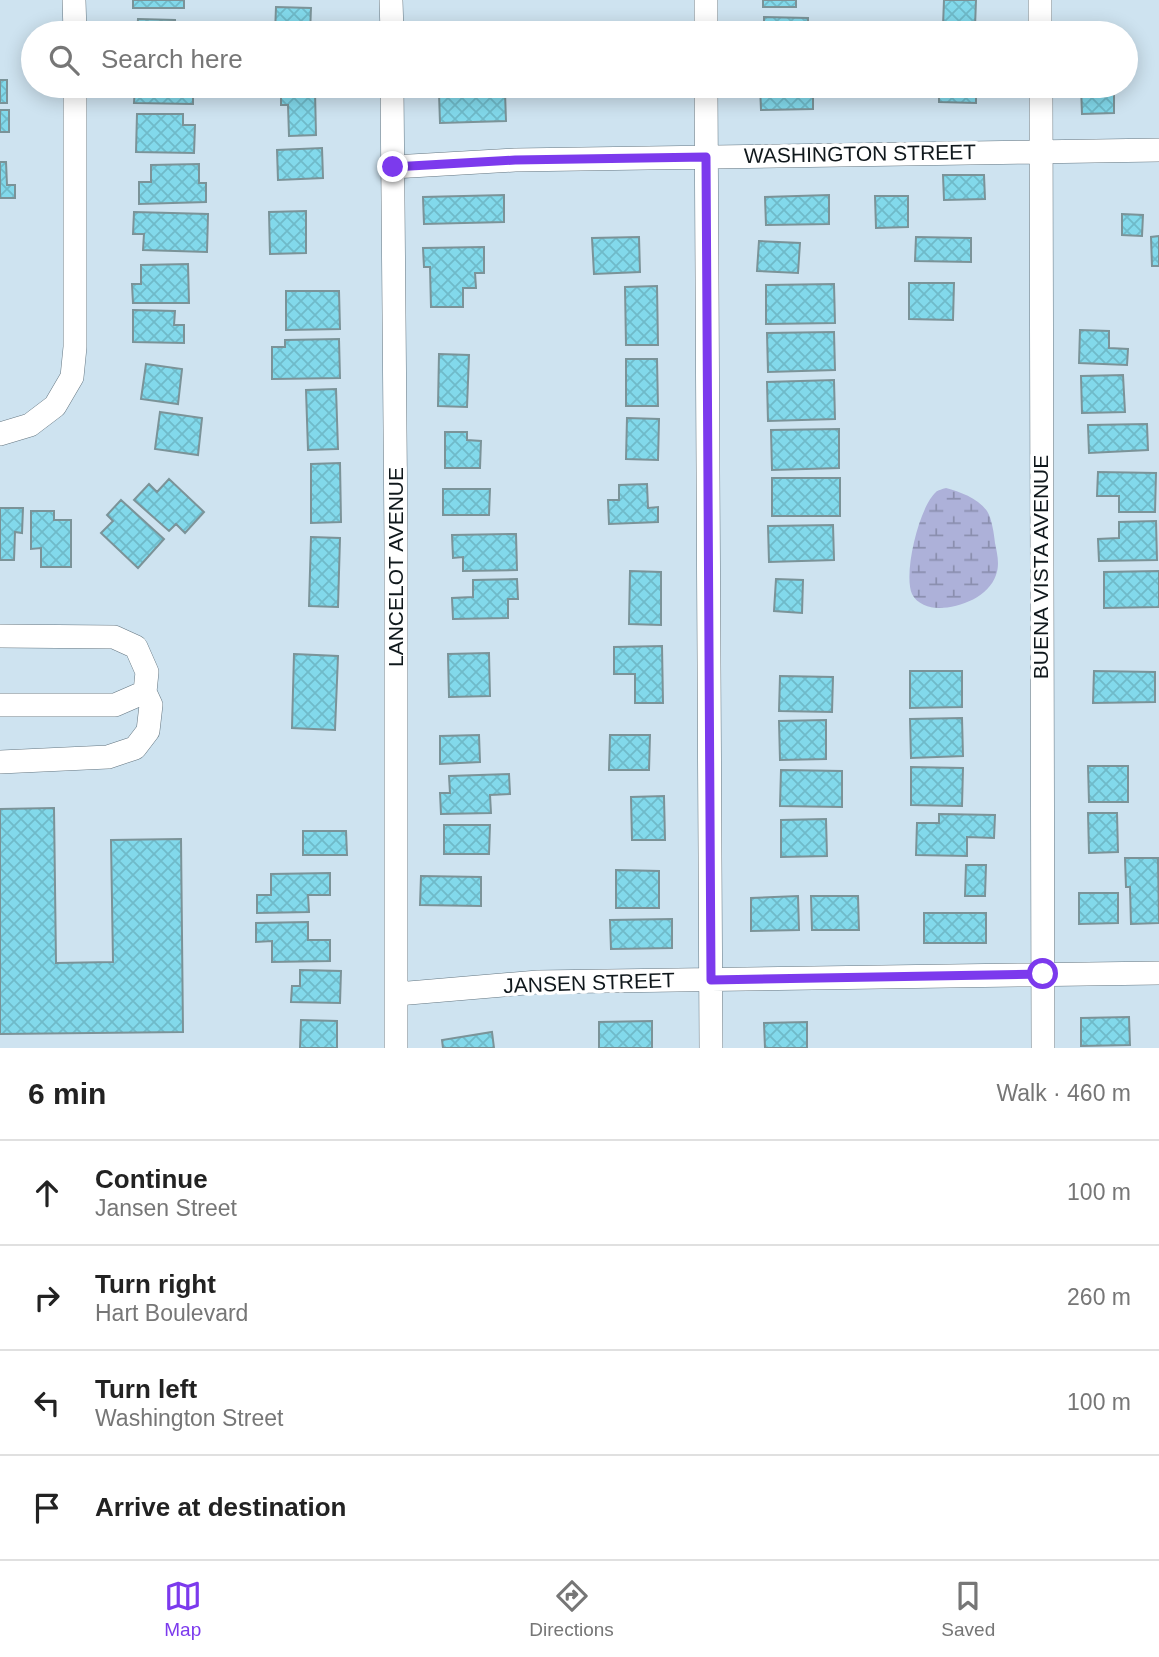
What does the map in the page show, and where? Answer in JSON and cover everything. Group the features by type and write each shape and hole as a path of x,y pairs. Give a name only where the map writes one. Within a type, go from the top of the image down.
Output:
{"street":[{"path":"75,0 75,21"},
{"path":"391,0 392,21"},
{"path":"706,0 706,21"},
{"path":"1040,0 1040,21"},
{"path":"0,434 30,425 55,406 72,377 75,347 75,98"},
{"name":"LANCELOT AVENUE","path":"392,98 397,1048"},
{"path":"706,98 711,1048"},
{"name":"BUENA VISTA AVENUE","path":"1041,98 1043,1048"},
{"name":"WASHINGTON STREET","path":"393,167 515,160 1159,150"},
{"path":"0,636 114,637 136,647 147,672 145,692 151,705 148,731 135,748 108,757 0,762"},
{"path":"0,705 114,705 145,692"},
{"name":"JANSEN STREET","path":"397,994 538,982 1159,973"}],"green space":[{"path":"946,488 974,499 987,511 998,567 992,582 981,595 956,606 935,608 924,605 912,594 911,557 924,511 936,492"}],"building":[{"path":"133,0 184,0 184,8 133,8"},
{"path":"763,0 796,0 796,7 763,7"},
{"path":"944,0 976,0 975,21 943,21"},
{"path":"276,7 311,8 310,21 275,21"},
{"path":"764,17 808,18 808,21 764,21"},
{"path":"138,19 175,20 175,21"},
{"path":"0,80 7,80 7,103 0,103"},
{"path":"134,98 193,98 193,104 134,103"},
{"path":"281,98 315,98 316,135 289,136 288,105 281,105"},
{"path":"439,98 505,98 506,121 440,123"},
{"path":"760,98 813,98 813,109 761,110"},
{"path":"939,98 976,98 976,103 939,102"},
{"path":"1081,98 1114,98 1114,113 1082,114"},
{"path":"0,110 9,110 9,132 0,132"},
{"path":"137,114 183,114 183,125 195,125 194,153 136,152"},
{"path":"322,148 323,178 278,180 277,150"},
{"path":"0,162 6,162 7,185 15,185 15,198 0,198"},
{"path":"199,164 199,183 206,183 206,202 139,204 139,182 151,182 151,165"},
{"path":"943,175 984,175 985,199 944,200"},
{"path":"504,195 504,222 424,224 423,197"},
{"path":"829,195 829,224 766,225 765,197"},
{"path":"875,196 908,196 908,227 876,228"},
{"path":"306,211 306,253 270,254 269,212"},
{"path":"134,212 208,214 207,252 143,250 144,234 133,234"},
{"path":"1122,214 1143,215 1142,236 1122,235"},
{"path":"1159,236 1159,266 1152,266 1151,237"},
{"path":"639,237 640,272 594,274 592,238"},
{"path":"916,237 971,238 971,262 915,261"},
{"path":"759,241 800,243 798,273 757,271"},
{"path":"484,247 484,273 475,273 476,288 463,288 463,307 431,307 430,267 424,267 423,248"},
{"path":"188,264 189,303 133,303 132,284 141,284 141,265"},
{"path":"909,283 954,283 953,320 909,319"},
{"path":"834,284 835,323 766,324 766,285"},
{"path":"657,286 658,345 626,345 625,287"},
{"path":"286,291 339,291 340,329 286,330"},
{"path":"133,310 175,311 174,325 184,325 184,343 133,342"},
{"path":"1080,330 1109,331 1109,348 1128,349 1127,365 1079,363"},
{"path":"834,332 835,370 768,372 767,333"},
{"path":"339,339 340,378 272,379 272,347 285,347 285,340"},
{"path":"439,354 469,355 467,407 438,406"},
{"path":"626,359 657,359 658,406 626,406"},
{"path":"146,364 182,369 178,404 141,399"},
{"path":"1123,375 1125,412 1082,413 1081,376"},
{"path":"834,380 835,419 768,421 767,382"},
{"path":"336,389 338,449 308,450 306,390"},
{"path":"160,412 202,418 198,455 155,449"},
{"path":"627,418 659,419 658,460 626,459"},
{"path":"1147,424 1148,450 1089,453 1088,425"},
{"path":"839,429 839,468 772,470 771,430"},
{"path":"445,432 467,432 467,440 481,441 480,468 445,468"},
{"path":"340,463 341,522 311,523 311,464"},
{"path":"1098,472 1156,473 1155,512 1119,512 1119,496 1097,496"},
{"path":"772,478 840,478 840,516 772,516"},
{"path":"169,479 204,512 185,533 176,524 169,531 134,500 149,484 157,492"},
{"path":"647,484 648,508 658,507 658,522 609,524 608,500 619,500 619,485"},
{"path":"443,489 490,489 489,515 443,515"},
{"path":"121,500 164,539 138,568 101,533 113,521 107,515"},
{"path":"0,508 23,508 22,533 15,532 14,560 0,560"},
{"path":"31,511 54,511 54,520 71,520 71,567 41,567 41,548 31,549"},
{"path":"1156,521 1157,560 1099,561 1098,539 1119,538 1119,522"},
{"path":"833,525 834,560 769,562 768,526"},
{"path":"516,534 517,570 463,571 463,557 453,558 452,535"},
{"path":"311,537 340,538 338,607 309,606"},
{"path":"630,571 661,572 661,625 629,624"},
{"path":"1159,571 1159,607 1104,608 1104,572"},
{"path":"517,579 518,599 508,599 508,618 453,619 452,598 473,597 473,580"},
{"path":"776,579 803,580 802,613 774,611"},
{"path":"662,646 663,703 635,703 635,674 614,674 614,647"},
{"path":"489,653 490,696 449,697 448,654"},
{"path":"294,654 338,656 335,730 292,728"},
{"path":"910,671 962,671 962,707 910,708"},
{"path":"1094,671 1155,672 1155,702 1093,703"},
{"path":"780,676 833,677 832,712 779,711"},
{"path":"962,718 963,756 911,758 910,719"},
{"path":"826,720 826,759 780,760 779,721"},
{"path":"479,735 480,762 440,764 440,736"},
{"path":"610,735 650,735 649,770 609,770"},
{"path":"1088,766 1128,766 1128,802 1089,802"},
{"path":"911,767 963,768 962,806 911,805"},
{"path":"781,770 842,771 842,807 780,806"},
{"path":"509,774 510,794 490,795 491,813 441,814 440,793 450,793 449,776"},
{"path":"664,796 665,840 632,840 631,797"},
{"path":"54,808 56,963 113,962 111,840 181,839 183,1032 0,1034 0,809"},
{"path":"1088,813 1117,813 1118,852 1089,853"},
{"path":"939,814 995,815 994,838 967,837 967,856 916,855 917,823 939,823"},
{"path":"826,819 827,856 781,857 781,820"},
{"path":"444,825 490,825 489,854 444,854"},
{"path":"303,831 346,831 347,855 303,855"},
{"path":"1125,858 1158,858 1159,923 1131,924 1130,887 1126,887"},
{"path":"966,865 986,865 985,896 965,896"},
{"path":"616,870 659,871 659,908 616,908"},
{"path":"330,873 330,895 308,895 309,912 257,913 257,895 271,895 271,874"},
{"path":"421,876 481,877 481,906 420,905"},
{"path":"1079,893 1118,893 1118,923 1079,924"},
{"path":"798,896 799,930 751,931 751,898"},
{"path":"811,896 858,896 859,930 812,930"},
{"path":"924,913 986,913 986,943 924,943"},
{"path":"672,919 672,948 611,949 610,920"},
{"path":"308,922 308,940 330,940 330,961 272,962 272,941 256,942 256,923"},
{"path":"300,970 341,971 340,1003 291,1002 292,986 300,986"},
{"path":"1129,1017 1130,1045 1081,1046 1081,1018"},
{"path":"301,1020 337,1021 337,1048 300,1048"},
{"path":"652,1021 652,1048 599,1048 599,1022"},
{"path":"807,1022 807,1048 765,1048 764,1023"},
{"path":"492,1032 494,1048 443,1048 442,1040"}],"route":[{"path":"393,167 515,160 706,157 711,980 1043,974"}]}
